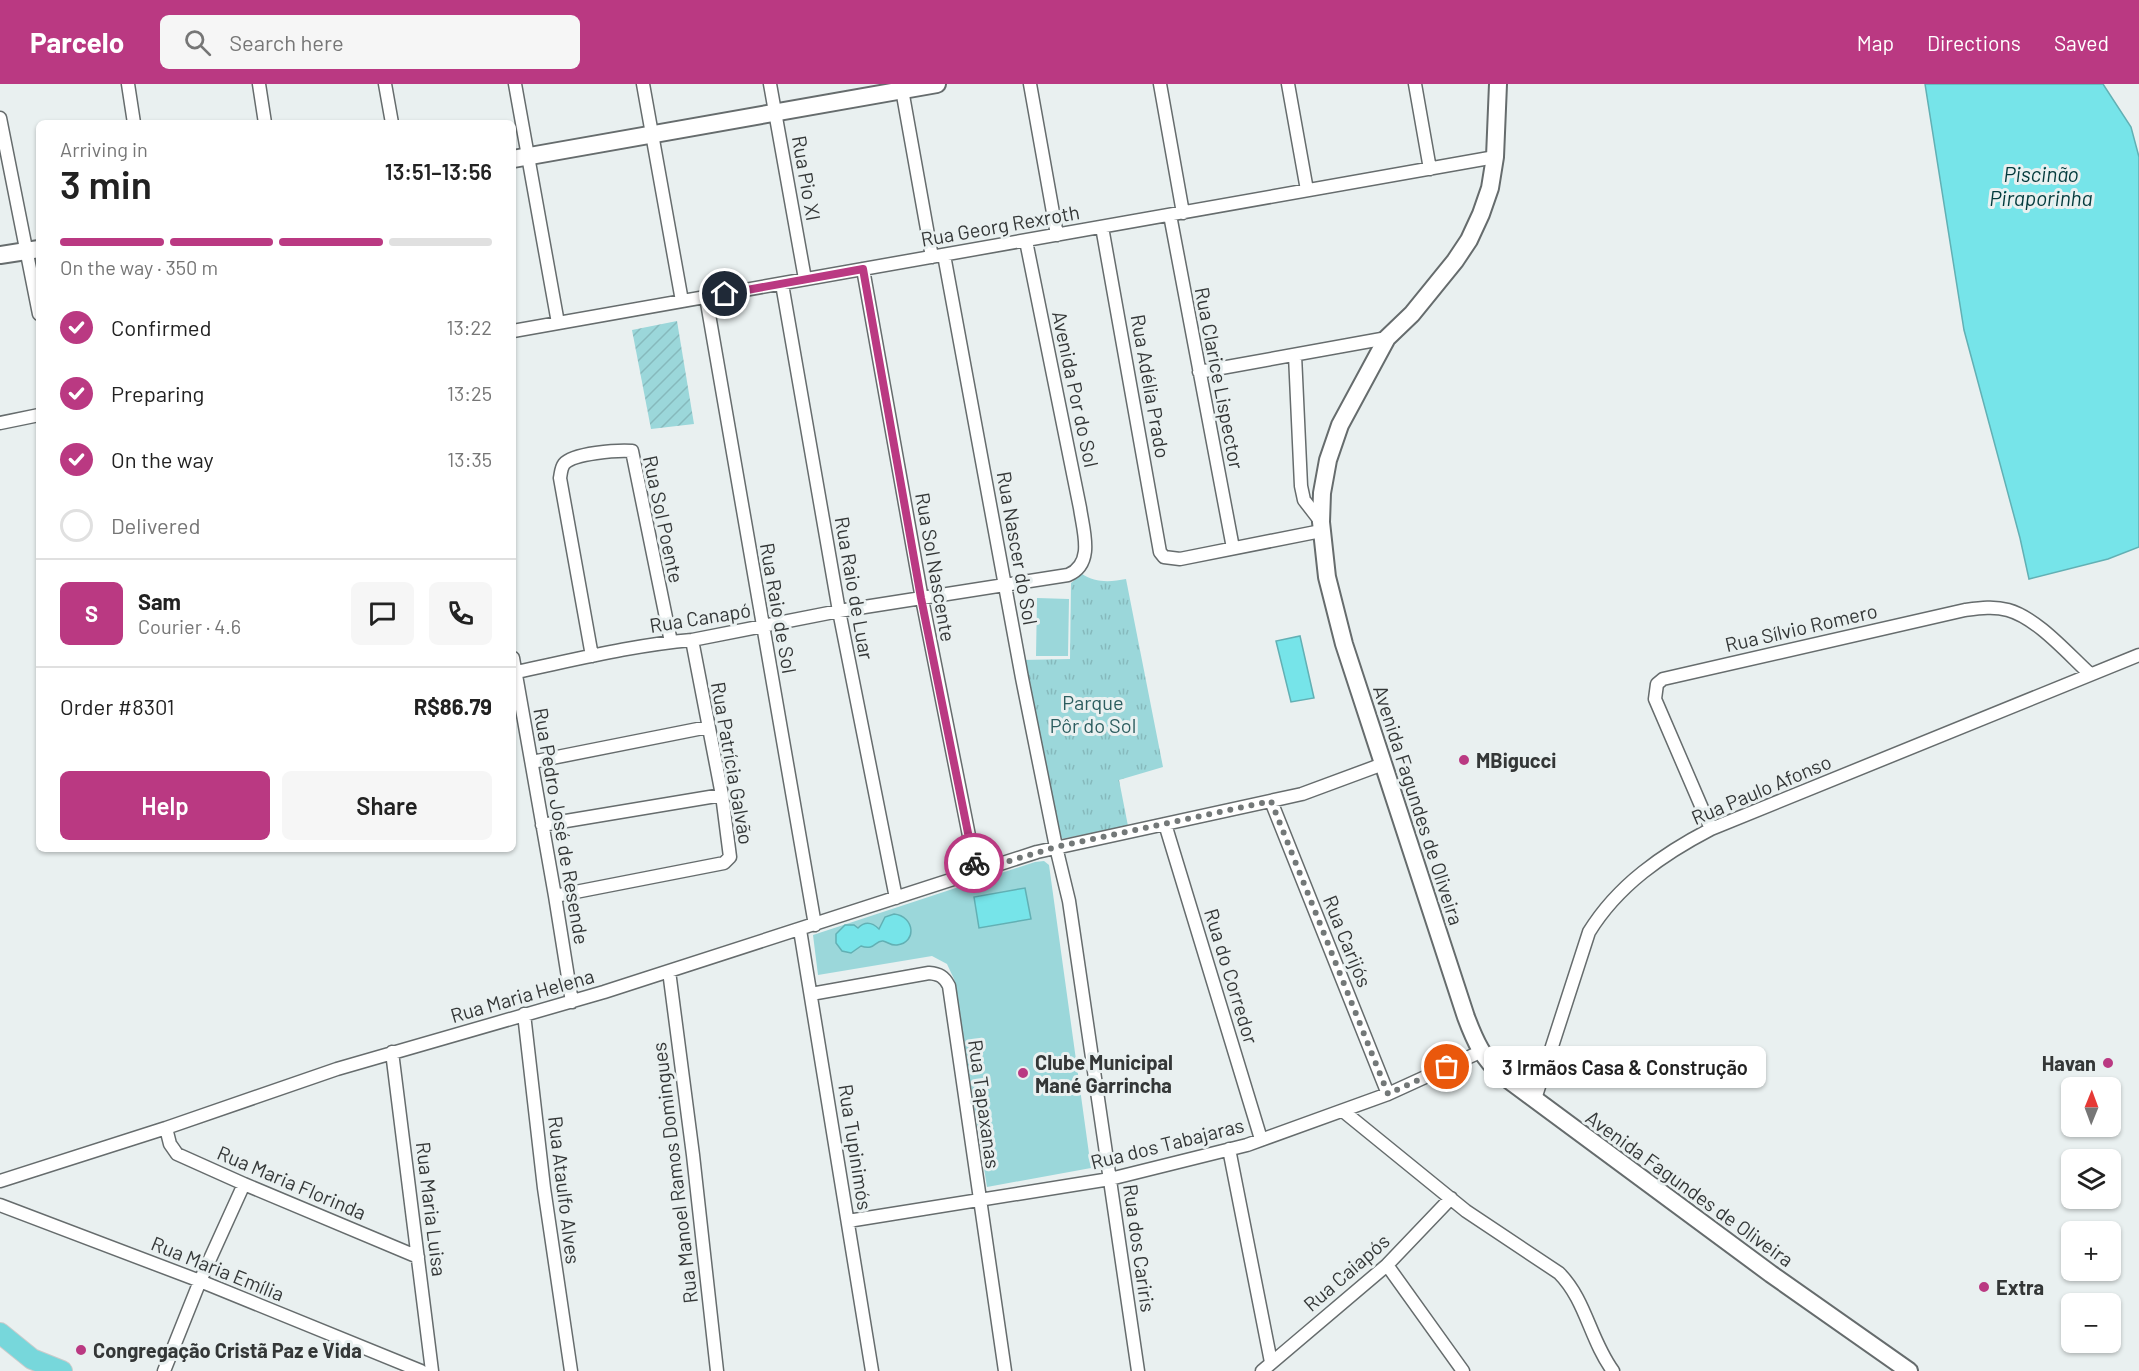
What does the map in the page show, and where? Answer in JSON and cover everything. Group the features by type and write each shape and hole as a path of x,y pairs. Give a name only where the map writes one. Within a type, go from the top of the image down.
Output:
{"main road":[{"path":"520,158 775,113 901,87 937,84"},
{"name":"Avenida Fagundes de Oliveira","path":"1498,84 1495,157 1490,188 1481,214 1469,240 1435,286 1412,314 1387,338 1340,425 1328,460 1322,493 1321,526 1327,577 1344,644 1466,1017 1480,1052 1491,1066 1535,1099 1761,1267 1909,1371"},
{"path":"0,255 33,250"},
{"path":"0,1333 32,1359 62,1371"}],"street":[{"path":"128,84 134,120"},
{"path":"259,84 264,120"},
{"path":"386,84 392,120"},
{"path":"515,84 520,158 558,323"},
{"path":"643,84 682,302"},
{"name":"Rua Pio XI","path":"770,84 805,279"},
{"path":"1030,84 1057,235"},
{"path":"1160,84 1183,213"},
{"path":"1288,84 1307,190"},
{"path":"1415,84 1430,169"},
{"name":"Rua Nascer do Sol","path":"901,87 938,256 1056,847"},
{"path":"0,118 33,250 36,282"},
{"name":"Rua Georg Rexroth","path":"516,330 1495,157"},
{"name":"Rua Clarice Lispector","path":"1170,215 1233,548"},
{"name":"Rua Adélia Prado","path":"1102,227 1160,552 1164,557 1180,559 1233,548"},
{"name":"Avenida Por do Sol","path":"1026,241 1086,546"},
{"name":"Rua Sol Nascente","path":"863,269 921,598 976,871"},
{"name":"Rua Raio de Luar","path":"782,284 839,611 896,898"},
{"name":"Rua Raio de Sol","path":"705,297 815,925"},
{"path":"1199,372 1387,338"},
{"path":"1233,548 1321,526 1304,500 1300,486 1296,356"},
{"path":"0,423 36,417"},
{"name":"Rua Sol Poente","path":"592,656 560,478 564,463 572,458 622,450 632,451 671,642"},
{"name":"Rua Canapó","path":"516,672 839,611 1068,575 1076,572 1085,557 1086,546"},
{"name":"Rua Sílvio Romero","path":"1711,829 1655,699 1657,684 1663,679 1965,610 1988,608 2006,609 2035,624 2090,674"},
{"name":"Rua Patrícia Galvão","path":"555,896 724,863 730,857 722,795 692,640"},
{"name":"Rua Paulo Afonso","path":"1535,1099 1589,932 1602,910 1656,862 1711,829 2139,655"},
{"name":"Rua Pedro José de Resende","path":"516,672 572,1002"},
{"path":"532,762 708,727"},
{"name":"Rua Maria Helena","path":"0,1181 337,1069 669,972 976,871 1056,847 1271,801 1321,788 1383,764"},
{"path":"542,825 722,795"},
{"name":"Rua Carijós","path":"1271,801 1388,1094"},
{"name":"Rua do Corredor","path":"1165,824 1261,1139"},
{"name":"Rua dos Cariris","path":"1056,847 1069,902 1138,1371"},
{"name":"Rua Tupinimós","path":"800,930 872,1371"},
{"name":"Rua Manoel Ramos Domingues","path":"669,972 693,1155 717,1371"},
{"name":"Rua Tapaxanas","path":"811,994 928,973 937,974 946,980 949,986 1005,1371"},
{"name":"Rua Ataulfo Alves","path":"524,1014 544,1188 571,1371"},
{"name":"Rua Maria Luisa","path":"392,1052 432,1371"},
{"name":"Rua dos Tabajaras","path":"848,1221 1110,1179 1230,1149 1388,1094 1480,1052"},
{"path":"1343,1111 1451,1198 1559,1273 1570,1284 1579,1299 1600,1352 1612,1371"},
{"name":"Rua Maria Florinda","path":"165,1128 170,1144 177,1154 418,1257"},
{"path":"1230,1149 1266,1367"},
{"path":"164,1371 200,1281 244,1184"},
{"name":"Rua Caiapós","path":"1266,1367 1387,1265 1451,1198"},
{"name":"Rua Maria Emília","path":"0,1205 200,1281 421,1371"},
{"path":"1387,1265 1463,1371"}],"green space":[{"path":"677,321 694,424 651,429 632,330"},
{"name":"Parque Pôr do Sol","path":"1082,574 1103,581 1126,579 1163,767 1119,780 1128,826 1061,839 1021,660 1070,659 1071,583"},
{"path":"1037,598 1069,599 1068,656 1036,656"},
{"name":"Clube Municipal Mané Garrincha","path":"1044,861 1049,865 1091,1168 987,1187 954,979 947,964 932,956 818,975 813,935"}],"water":[{"name":"Piscinão Piraporinha","path":"1925,84 2103,84 2131,127 2139,157 2139,547 2108,559 2029,579 1964,330"},
{"path":"1300,636 1314,698 1291,702 1276,641"},
{"path":"1025,888 1031,919 979,928 974,897"},
{"path":"894,914 906,919 911,930 908,940 903,943 895,945 880,941 869,947 861,946 851,953 842,951 836,943 836,934 845,925 854,925 858,928 868,923 879,929 885,917"}],"way so far":[{"path":"974,863 976,871 1056,847 1271,801 1388,1094 1447,1067"}],"place":[{"name":"MBigucci","path":"1464,760"},
{"name":"Havan","path":"2108,1063"},
{"name":"3 Irmãos Casa & Construção","path":"1447,1067"},
{"name":"Clube Municipal Mané Garrincha","path":"1023,1073"},
{"name":"Extra","path":"1984,1287"},
{"name":"Congregação Cristã Paz e Vida","path":"81,1350"}],"route":[{"path":"725,294 863,269 921,598 974,863"}]}
